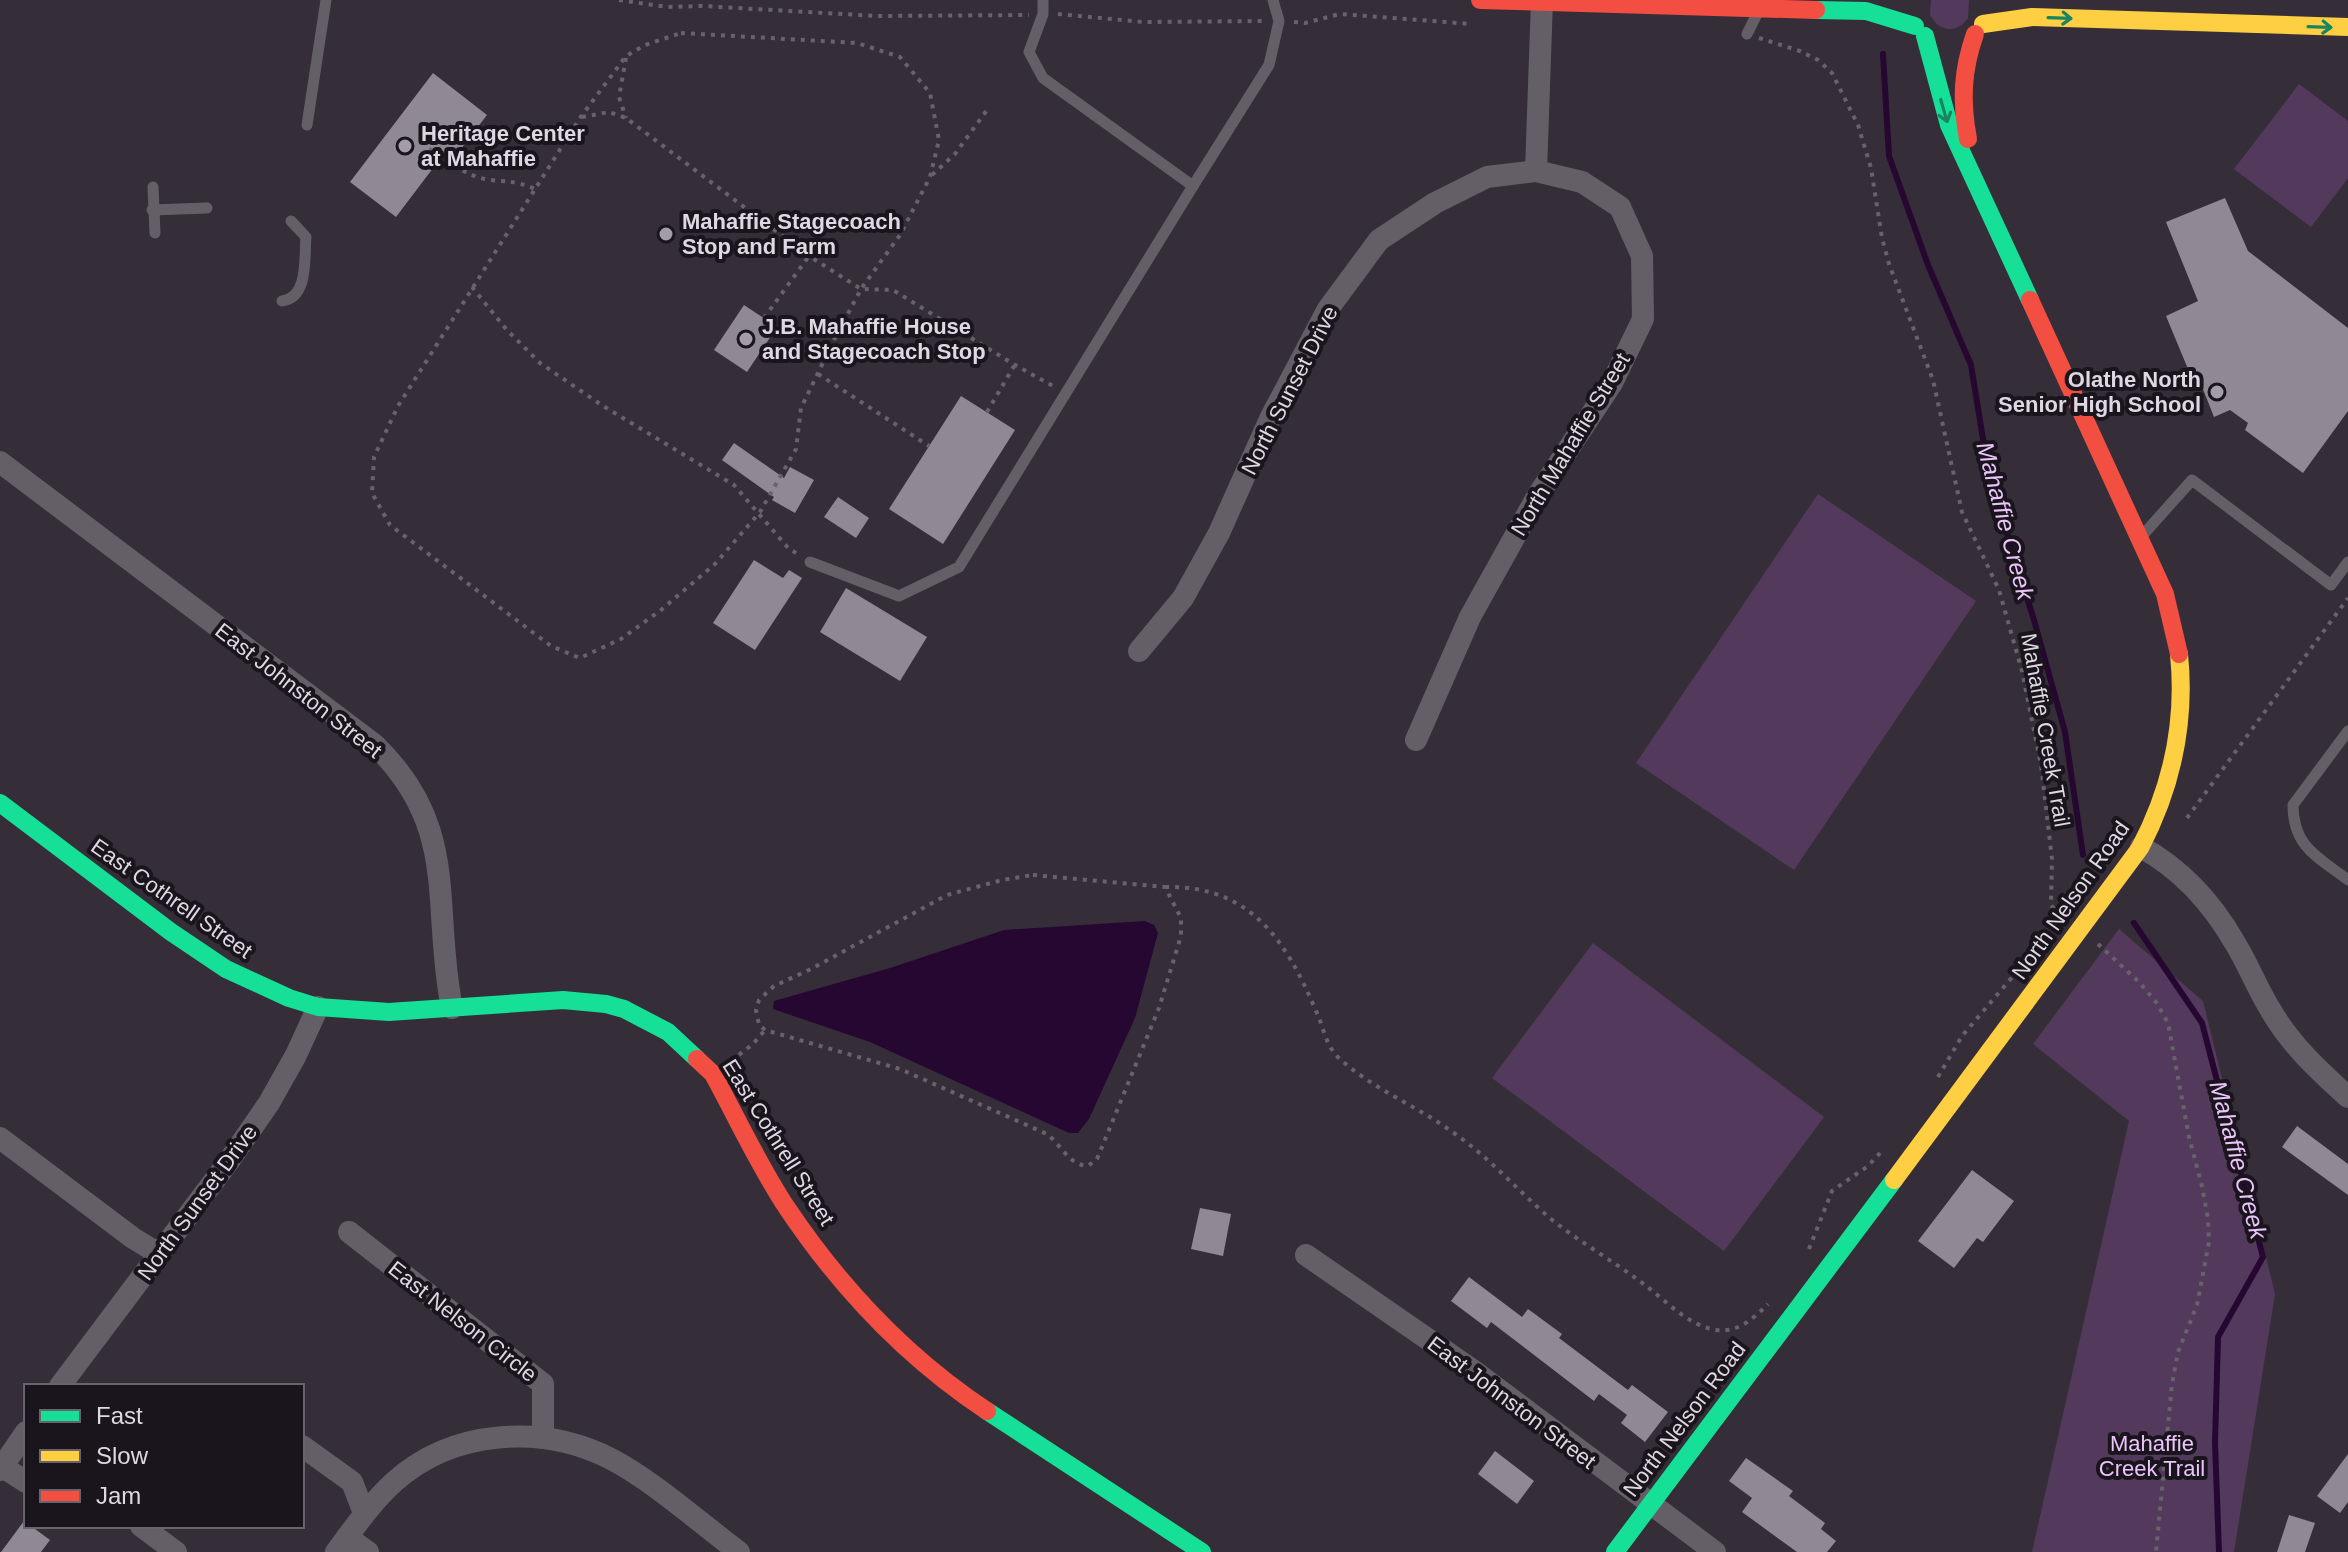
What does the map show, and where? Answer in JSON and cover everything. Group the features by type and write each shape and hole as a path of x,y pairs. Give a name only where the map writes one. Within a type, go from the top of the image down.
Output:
{"street":[{"path":"1480,0 1760,4 1866,11 1920,31 1941,43 1959,42 1979,29 2032,17 2348,27"},
{"name":"North Nelson Road","path":"1615,1552 2141,847 2171,774 2178,738 2181,698 2179,655 2165,594 1949,125 1941,103 1932,55 1910,14 1909,0"},
{"name":"North Nelson Road","path":"1975,185 1961,82 1963,63 1988,10 1987,0"},
{"path":"1536,171 1542,1"},
{"name":"North Sunset Drive","path":"1139,651 1183,598 1219,533 1270,419 1328,309 1379,240 1435,203 1487,177 1536,171"},
{"name":"North Mahaffie Street","path":"1416,740 1470,617 1538,495 1612,383 1643,319 1642,256 1620,207 1582,182 1536,171"},
{"name":"East Johnston Street","path":"0,462 375,745 392,762 419,801 435,846 446,974 452,1008"},
{"name":"East Cothrell Street","path":"0,803 171,932 226,969 289,998 318,1007 389,1012 563,1000 606,1004 647,1019 668,1032 713,1074 786,1206 836,1275 893,1336 963,1395 1202,1552"},
{"path":"2141,847 2166,860 2196,888 2234,941 2269,1009 2289,1038 2310,1063 2348,1097"},
{"name":"North Sunset Drive","path":"62,1384 269,1103 318,1007"},
{"path":"0,1138 159,1254"},
{"name":"East Nelson Circle","path":"349,1232 543,1384 543,1438"},
{"name":"East Johnston Street","path":"1306,1255 1474,1371 1715,1552"},
{"path":"24,1435 1,1467 24,1481"},
{"path":"368,1552 342,1544 364,1513 412,1468 474,1441 520,1436 543,1438 591,1450 613,1460 739,1552"},
{"path":"304,1447 352,1482 364,1513"},
{"path":"144,1528 176,1552"}],"lane":[{"path":"307,125 326,0"},
{"path":"1043,0 1043,14 1029,52 1043,78 1193,186"},
{"path":"810,562 899,596 959,567 1269,65 1279,21 1273,0"},
{"path":"1747,34 1760,4"},
{"path":"153,187 155,233"},
{"path":"152,210 207,208"},
{"path":"282,301 295,296 301,284 306,237 291,221"},
{"path":"2140,537 2192,480 2331,585 2348,562"},
{"path":"2348,731 2293,805 2293,820 2296,835 2348,880"}],"path":[{"path":"619,0 667,7 702,6 877,16 1030,15"},
{"path":"1053,14 1143,22 1270,20"},
{"path":"1295,22 1305,23 1340,14 1478,24"},
{"path":"681,33 857,43 900,57 930,93 939,140 930,177 900,235 861,289 801,408 796,449 760,512 715,564 661,610 621,639 580,658 551,646 390,525 372,493 374,457 398,406 580,118 626,56 645,45 681,33"},
{"name":"Mahaffie Creek Trail","path":"1747,34 1818,60 1832,73 1858,125 1871,168 1885,251 1933,380 1962,512 1999,590 2022,671 2041,765 2052,859 2051,905 2059,916 2102,947 2139,982 2168,1023 2189,1137 2202,1186 2209,1242 2197,1305 2178,1352 2172,1384 2156,1552"},
{"path":"626,56 619,97 626,118"},
{"path":"930,177 955,154 987,110"},
{"path":"580,118 609,112 626,118 809,256 861,289 893,290 1067,393"},
{"path":"429,149 459,169 484,179 515,180 535,189"},
{"path":"764,318 809,256"},
{"path":"472,287 506,329 540,363 603,406 734,485 789,549 810,562"},
{"path":"987,412 1015,365"},
{"path":"818,374 929,446"},
{"path":"2187,818 2348,598"},
{"path":"1165,887 1181,918 1181,936 1152,1026 1097,1159 1088,1166 1073,1162 1047,1134 900,1069 765,1030 759,1025 756,1010 765,992 947,895 1033,875 1205,889 1260,919 1278,937 1300,971 1328,1044 1337,1057 1372,1084 1453,1132 1555,1221 1685,1316 1714,1330 1731,1330 1746,1324 1771,1300"},
{"path":"1933,1084 1962,1036 2014,975"},
{"path":"713,1074 753,1044 765,1030"},
{"path":"1808,1251 1817,1235 1832,1191 1868,1166 1886,1148"}],"green space":[{"path":"1931,0 1969,0 1968,18 1954,29 1943,28 1930,15"},
{"path":"2299,84 2348,121 2348,178 2311,227 2234,169"},
{"path":"1818,494 1976,601 1794,870 1636,763"},
{"name":"Mahaffie Creek Trail","path":"2119,929 2203,1001 2275,1294 2234,1552 2032,1552 2129,1121 2033,1044"},
{"path":"1593,943 1824,1117 1724,1251 1492,1078"}],"shaded area":[{"path":"1145,921 1154,925 1158,933 1135,1018 1089,1119 1078,1133 1069,1133 870,1042 773,1009 774,1001 890,968 1004,930"}],"building":[{"name":"Heritage Center at Mahaffie","path":"433,73 487,115 454,158 446,151 396,217 350,182"},
{"path":"2225,198 2248,251 2348,328 2348,411 2303,473 2245,430 2248,423 2230,410 2214,417 2199,379 2193,381 2166,316 2198,301 2166,222"},
{"name":"J.B. Mahaffie House and Stagecoach Stop","path":"744,305 777,327 747,372 714,350"},
{"path":"961,396 1015,430 943,544 889,509"},
{"path":"734,443 784,478 790,467 814,480 795,513 772,500 774,497 722,460"},
{"path":"838,497 869,518 856,538 824,517"},
{"path":"754,560 783,578 789,570 802,578 755,650 713,623"},
{"path":"846,588 927,637 900,681 820,632"},
{"path":"2297,1126 2348,1164 2348,1195 2282,1147"},
{"path":"1972,1170 2014,1201 1983,1242 1977,1238 1954,1268 1918,1241"},
{"path":"1200,1208 1231,1214 1223,1256 1191,1249"},
{"path":"1469,1277 1522,1317 1528,1309 1562,1334 1559,1338 1628,1390 1632,1385 1668,1412 1645,1442 1621,1423 1627,1415 1599,1394 1594,1401 1491,1322 1487,1328 1451,1301"},
{"path":"1495,1451 1534,1481 1517,1504 1478,1474"},
{"path":"2348,1454 2348,1502 2340,1513 2317,1496"},
{"path":"1746,1458 1793,1491 1789,1496 1825,1523 1821,1529 1836,1541 1827,1552 1797,1552 1742,1512 1752,1498 1729,1481"},
{"path":"2289,1515 2315,1523 2305,1552 2277,1552"},
{"path":"24,1521 24,1528 34,1528 50,1540 41,1552 1,1552"}],"waterway":[{"name":"Mahaffie Creek","path":"1883,54 1889,156 1928,265 1971,365 1989,476 2065,732 2083,855"},
{"name":"Mahaffie Creek","path":"2134,923 2202,1023 2263,1257 2218,1337 2215,1443 2219,1552"}],"traffic: fast":[{"path":"1816,10 1866,11 1915,26"},
{"path":"1925,36 1949,125 2030,300"},
{"path":"0,803 171,932 226,969 289,998 318,1007 389,1012 563,1000 606,1004 624,1009 668,1032 697,1059"},
{"path":"1615,1552 1894,1180"},
{"path":"987,1411 1202,1552"}],"traffic: slow":[{"path":"1983,24 2032,17 2348,27"},
{"path":"1894,1180 2140,848 2161,802 2174,754 2180,705 2179,654"}],"traffic: jam":[{"path":"1480,0 1816,10"},
{"path":"1968,139 1964,86 1975,34"},
{"path":"2030,300 2165,594 2179,654"},
{"path":"697,1059 713,1074 777,1192 829,1266 877,1319 929,1368 987,1411"}],"place":[{"name":"Heritage Center at Mahaffie","path":"405,146"},
{"name":"Mahaffie Stagecoach Stop and Farm","path":"666,234"},
{"name":"J.B. Mahaffie House and Stagecoach Stop","path":"746,339"},
{"name":"Olathe North Senior High School","path":"2217,392"}]}
